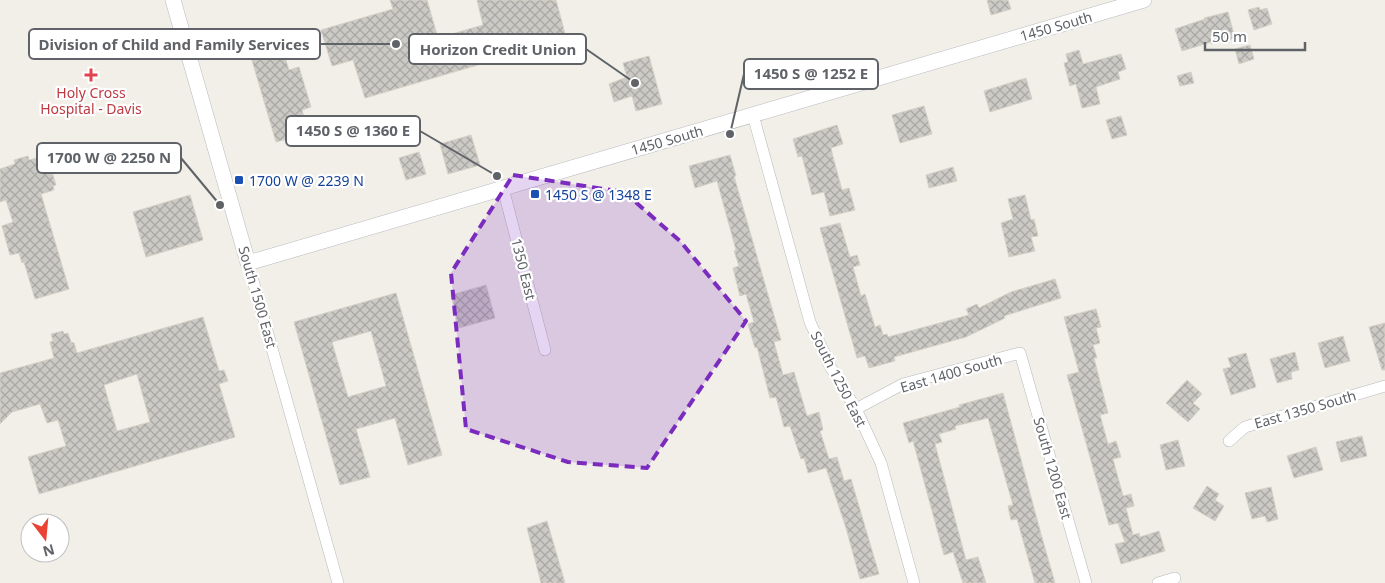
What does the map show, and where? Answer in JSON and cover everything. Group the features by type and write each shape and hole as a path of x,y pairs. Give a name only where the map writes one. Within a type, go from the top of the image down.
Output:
{"street":[{"name":"1450 South","path":"248,263 1144,0"},
{"name":"South 1500 East","path":"175,5 338,583"},
{"name":"South 1250 East","path":"753,115 810,322 831,368 856,409 881,464 914,583"},
{"name":"1350 East","path":"503,188 545,350"},
{"name":"East 1400 South","path":"856,409 903,384 1020,353"},
{"name":"South 1200 East","path":"1020,353 1086,583"},
{"name":"East 1350 South","path":"1229,441 1245,427 1384,389"},
{"path":"1158,583 1175,578"}],"highlighted area":[{"path":"513,175 624,192 680,241 746,321 647,468 568,462 466,429 451,273"}],"building":[{"path":"390,0 427,0 438,38 483,25 477,0 556,0 567,41 365,98 353,60 332,66 321,30 393,9"},
{"path":"987,0 1008,0 1011,9 991,15"},
{"path":"1259,7 1260,10 1267,8 1272,24 1254,30 1248,10"},
{"path":"1228,12 1235,38 1211,44 1211,42 1182,51 1175,29 1204,18"},
{"path":"1250,45 1254,59 1239,64 1235,49"},
{"path":"282,48 289,70 299,67 311,107 302,110 308,133 276,142 251,57"},
{"path":"1079,50 1083,64 1121,54 1126,69 1118,72 1120,79 1096,87 1100,104 1082,108 1076,84 1070,86 1064,63 1068,62 1066,54"},
{"path":"649,56 662,104 636,111 632,96 614,102 609,84 627,77 623,63"},
{"path":"1191,72 1194,83 1180,86 1177,76"},
{"path":"1026,78 1032,99 990,112 984,91"},
{"path":"924,106 932,134 900,143 892,115"},
{"path":"1121,116 1127,135 1112,139 1106,120"},
{"path":"837,125 843,144 831,148 842,190 849,188 855,210 830,216 824,192 812,195 802,156 798,157 793,139"},
{"path":"471,135 480,165 448,174 440,144"},
{"path":"419,152 426,174 406,180 399,158"},
{"path":"47,155 56,185 53,186 54,190 41,194 69,289 35,299 24,262 22,263 19,253 10,255 2,226 13,222 6,200 0,202 0,169 15,164 14,160 28,156 29,160"},
{"path":"730,155 736,176 734,176 781,340 774,342 783,375 794,372 807,416 819,412 823,430 820,431 829,459 837,457 844,481 851,479 879,574 860,579 846,528 826,468 808,473 804,458 801,459 790,426 784,427 776,397 770,398 757,347 755,348 748,324 754,322 746,294 740,296 733,268 739,266 717,181 695,188 689,166"},
{"path":"953,167 957,181 929,188 926,175"},
{"path":"190,195 203,240 146,257 133,212"},
{"path":"1025,195 1031,220 1034,219 1038,236 1031,237 1035,251 1009,257 1001,223 1013,219 1008,199"},
{"path":"840,223 850,257 857,255 860,265 853,267 861,296 865,294 875,327 880,325 883,335 887,334 888,337 969,315 966,309 977,304 979,308 1011,292 1055,279 1061,298 1004,316 1005,318 966,337 894,357 895,361 869,368 865,356 857,358 820,228"},
{"path":"486,285 495,318 459,328 451,295"},
{"path":"396,293 442,455 408,465 395,418 356,429 370,477 340,485 294,322","holes":["371,331 386,386 348,397 332,342"]},
{"path":"1096,309 1101,327 1096,328 1100,343 1093,345 1097,358 1094,358 1108,413 1100,415 1108,444 1116,441 1121,457 1113,459 1123,496 1131,494 1134,506 1126,508 1133,535 1139,533 1140,537 1159,531 1165,551 1121,564 1115,544 1125,542 1118,523 1109,525 1067,375 1079,372 1064,317"},
{"path":"203,317 219,371 224,370 228,381 219,384 235,437 39,494 28,457 66,446 58,420 47,423 40,404 12,412 0,424 0,373 54,358 50,342 53,341 51,334 63,331 64,334 68,333 77,353","holes":["137,374 150,422 117,431 104,385"]},
{"path":"1385,323 1385,370 1382,370 1369,327"},
{"path":"1343,336 1350,361 1325,368 1318,343"},
{"path":"1295,352 1299,370 1291,372 1292,379 1277,383 1270,359"},
{"path":"1246,353 1256,387 1231,395 1223,369 1231,367 1228,358"},
{"path":"1187,380 1202,394 1193,403 1200,409 1188,422 1166,403"},
{"path":"1003,393 1055,583 1035,583 1017,519 1011,520 1008,506 1013,505 988,418 955,426 956,429 939,434 942,442 935,444 966,560 978,557 986,583 963,583 953,552 944,555 913,441 909,443 903,423"},
{"path":"1362,436 1367,456 1341,462 1336,442"},
{"path":"1178,440 1185,466 1166,470 1160,445"},
{"path":"1316,447 1323,470 1294,478 1287,456"},
{"path":"1207,486 1219,494 1215,500 1224,506 1215,521 1193,508"},
{"path":"1271,487 1278,519 1267,522 1265,516 1252,519 1245,493"},
{"path":"547,521 565,583 541,583 527,528"}],"place":[{"name":"Division of Child and Family Services","path":"396,44"},
{"name":"Holy Cross Hospital - Davis","path":"91,75"},
{"name":"Horizon Credit Union","path":"635,83"},
{"name":"1450 S @ 1252 E","path":"730,134"},
{"name":"1450 S @ 1360 E","path":"497,176"},
{"name":"1700 W @ 2239 N","path":"239,180"},
{"name":"1450 S @ 1348 E","path":"535,194"},
{"name":"1700 W @ 2250 N","path":"220,205"}]}
